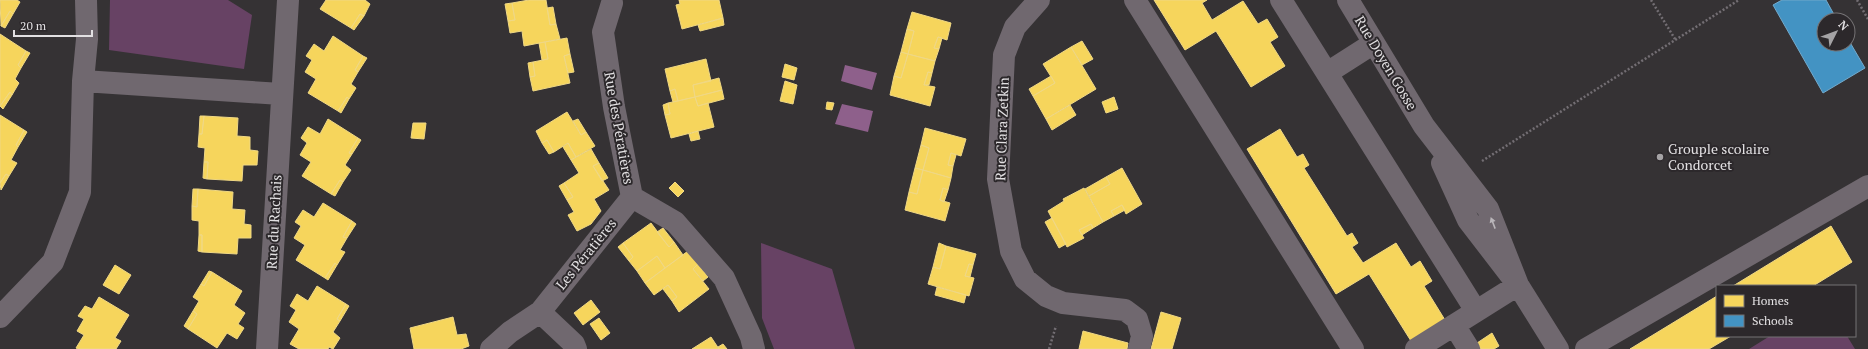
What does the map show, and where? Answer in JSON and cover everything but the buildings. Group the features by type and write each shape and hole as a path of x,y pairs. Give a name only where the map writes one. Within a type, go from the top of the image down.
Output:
{"street":[{"path":"0,316 53,262 80,192 83,81 87,39 86,0"},
{"name":"Rue du Rachais","path":"266,349 288,0"},
{"name":"Rue Clara Zetkin","path":"1039,0 1014,27 1004,55 998,178 1011,251 1025,278 1046,296 1063,303 1126,310 1137,319 1142,336 1139,349"},
{"path":"1135,0 1353,349"},
{"path":"1281,0 1476,312"},
{"name":"Rue Doyen Gosse","path":"1348,0 1424,126 1488,209 1518,285 1558,349"},
{"name":"Rue des Pératières","path":"612,3 603,32 614,107 632,197 675,222 724,278 751,338 754,349"},
{"path":"1327,73 1374,43"},
{"path":"83,81 281,94"},
{"path":"1586,349 1868,186"},
{"name":"Les Pératières","path":"491,349 510,332 540,312 632,197"},
{"path":"1416,349 1518,285"},
{"path":"540,312 574,344 576,349"},
{"path":"1454,325 1469,349"}],"path":[{"path":"1651,0 1675,39"},
{"path":"1481,162 1739,0"},
{"path":"1856,0 1868,19"}],"shaded area":[{"path":"110,0 228,0 252,15 244,69 109,50"},
{"path":"845,65 877,73 872,90 841,81"},
{"path":"842,104 873,111 868,132 835,124"},
{"path":"761,243 832,269 855,349 774,349 762,318"},
{"path":"1768,337 1848,337 1855,349 1749,349"}],"place":[{"name":"Grouple scolaire Condorcet","path":"1660,157"}]}
